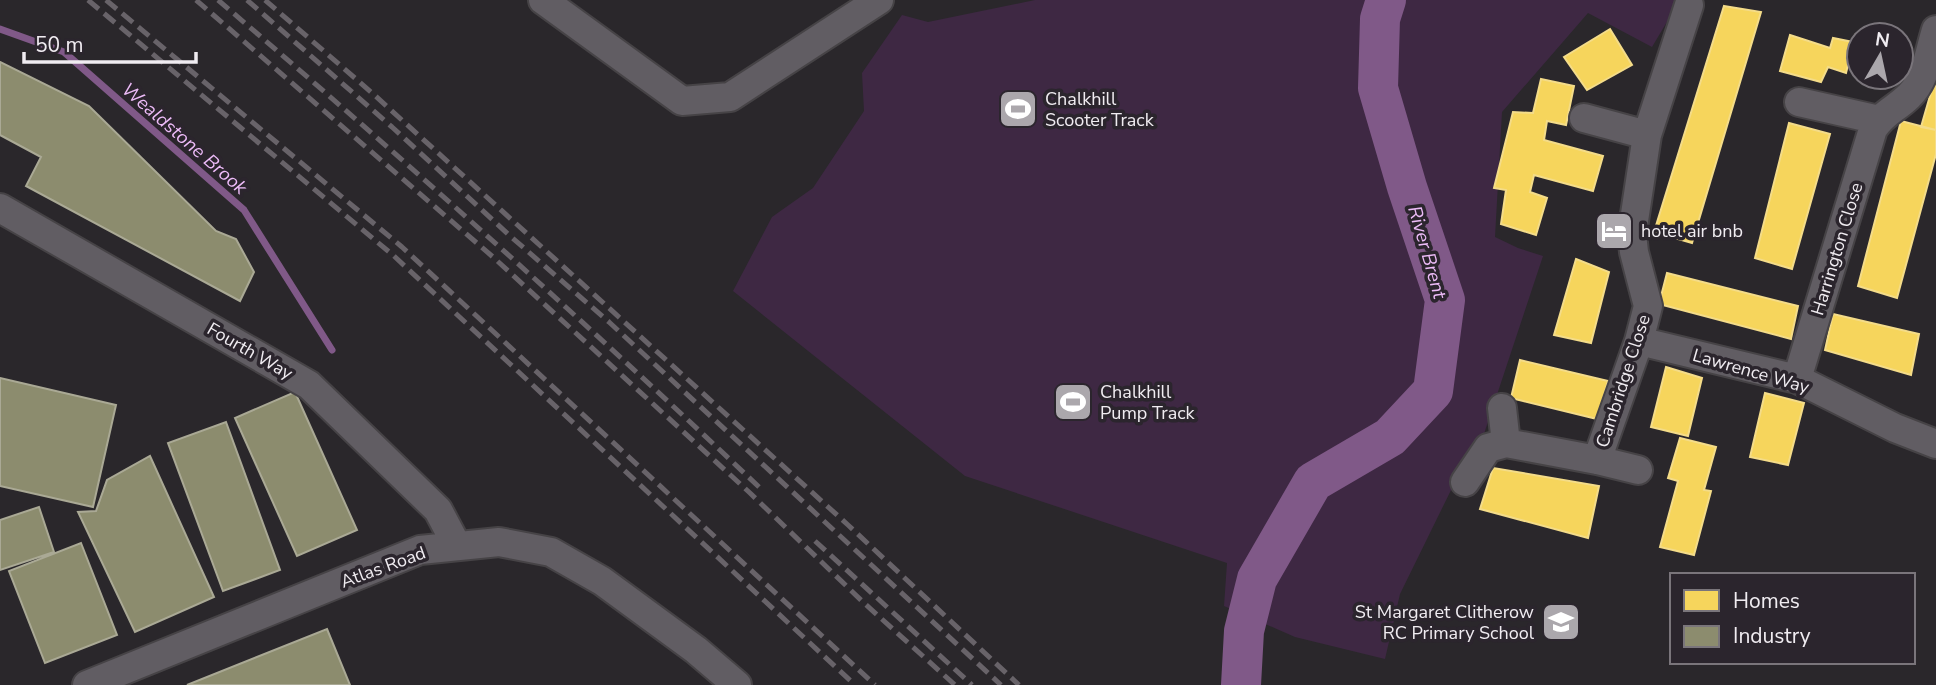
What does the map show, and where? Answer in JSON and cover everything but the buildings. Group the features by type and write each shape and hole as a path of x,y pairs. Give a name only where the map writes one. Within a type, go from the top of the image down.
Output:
{"street":[{"path":"543,0 682,101 730,97 879,0"},
{"name":"Cambridge Close","path":"1506,443 1597,460 1639,341 1648,306 1632,234 1647,135 1689,5"},
{"name":"Harrington Close","path":"1797,380 1873,129 1889,110 1908,97 1920,84 1936,30"},
{"path":"1799,102 1879,120"},
{"path":"1584,118 1647,135"},
{"name":"Fourth Way","path":"0,208 309,385 438,510 457,546"},
{"name":"Lawrence Way","path":"1639,341 1797,380 1895,428 1936,444"},
{"path":"1465,482 1488,448 1506,443 1502,408"},
{"path":"1597,460 1638,470"},
{"name":"Atlas Road","path":"87,685 420,550 499,542 551,552 603,581 696,650 737,685"}],"shaded area":[{"path":"1035,0 1680,0 1652,47 1588,13 1502,112 1495,237 1543,256 1472,470 1453,486 1400,594 1385,659 1295,637 1224,606 1227,563 965,476 733,291 772,217 813,188 864,111 862,73 902,15 928,22"}],"waterway":[{"name":"River Brent","path":"1241,685 1244,631 1257,579 1313,482 1390,437 1433,391 1445,300 1407,187 1378,88 1380,19 1386,0"},
{"name":"Wealdstone Brook","path":"0,29 64,52 244,210 332,350"}],"railway":[{"path":"88,0 394,256 855,685"},
{"path":"106,0 402,247 875,685"},
{"path":"196,0 493,257 955,685"},
{"path":"218,0 492,240 759,487"},
{"path":"247,0 609,322 1001,685"},
{"path":"265,0 371,92 848,525 1019,685"},
{"path":"815,541 972,685"}],"place":[{"name":"Chalkhill Scooter Track","path":"1018,109"},
{"name":"hotel air bnb","path":"1614,231"},
{"name":"Chalkhill Pump Track","path":"1073,402"},
{"name":"St Margaret Clitherow RC Primary School","path":"1561,622"}]}
